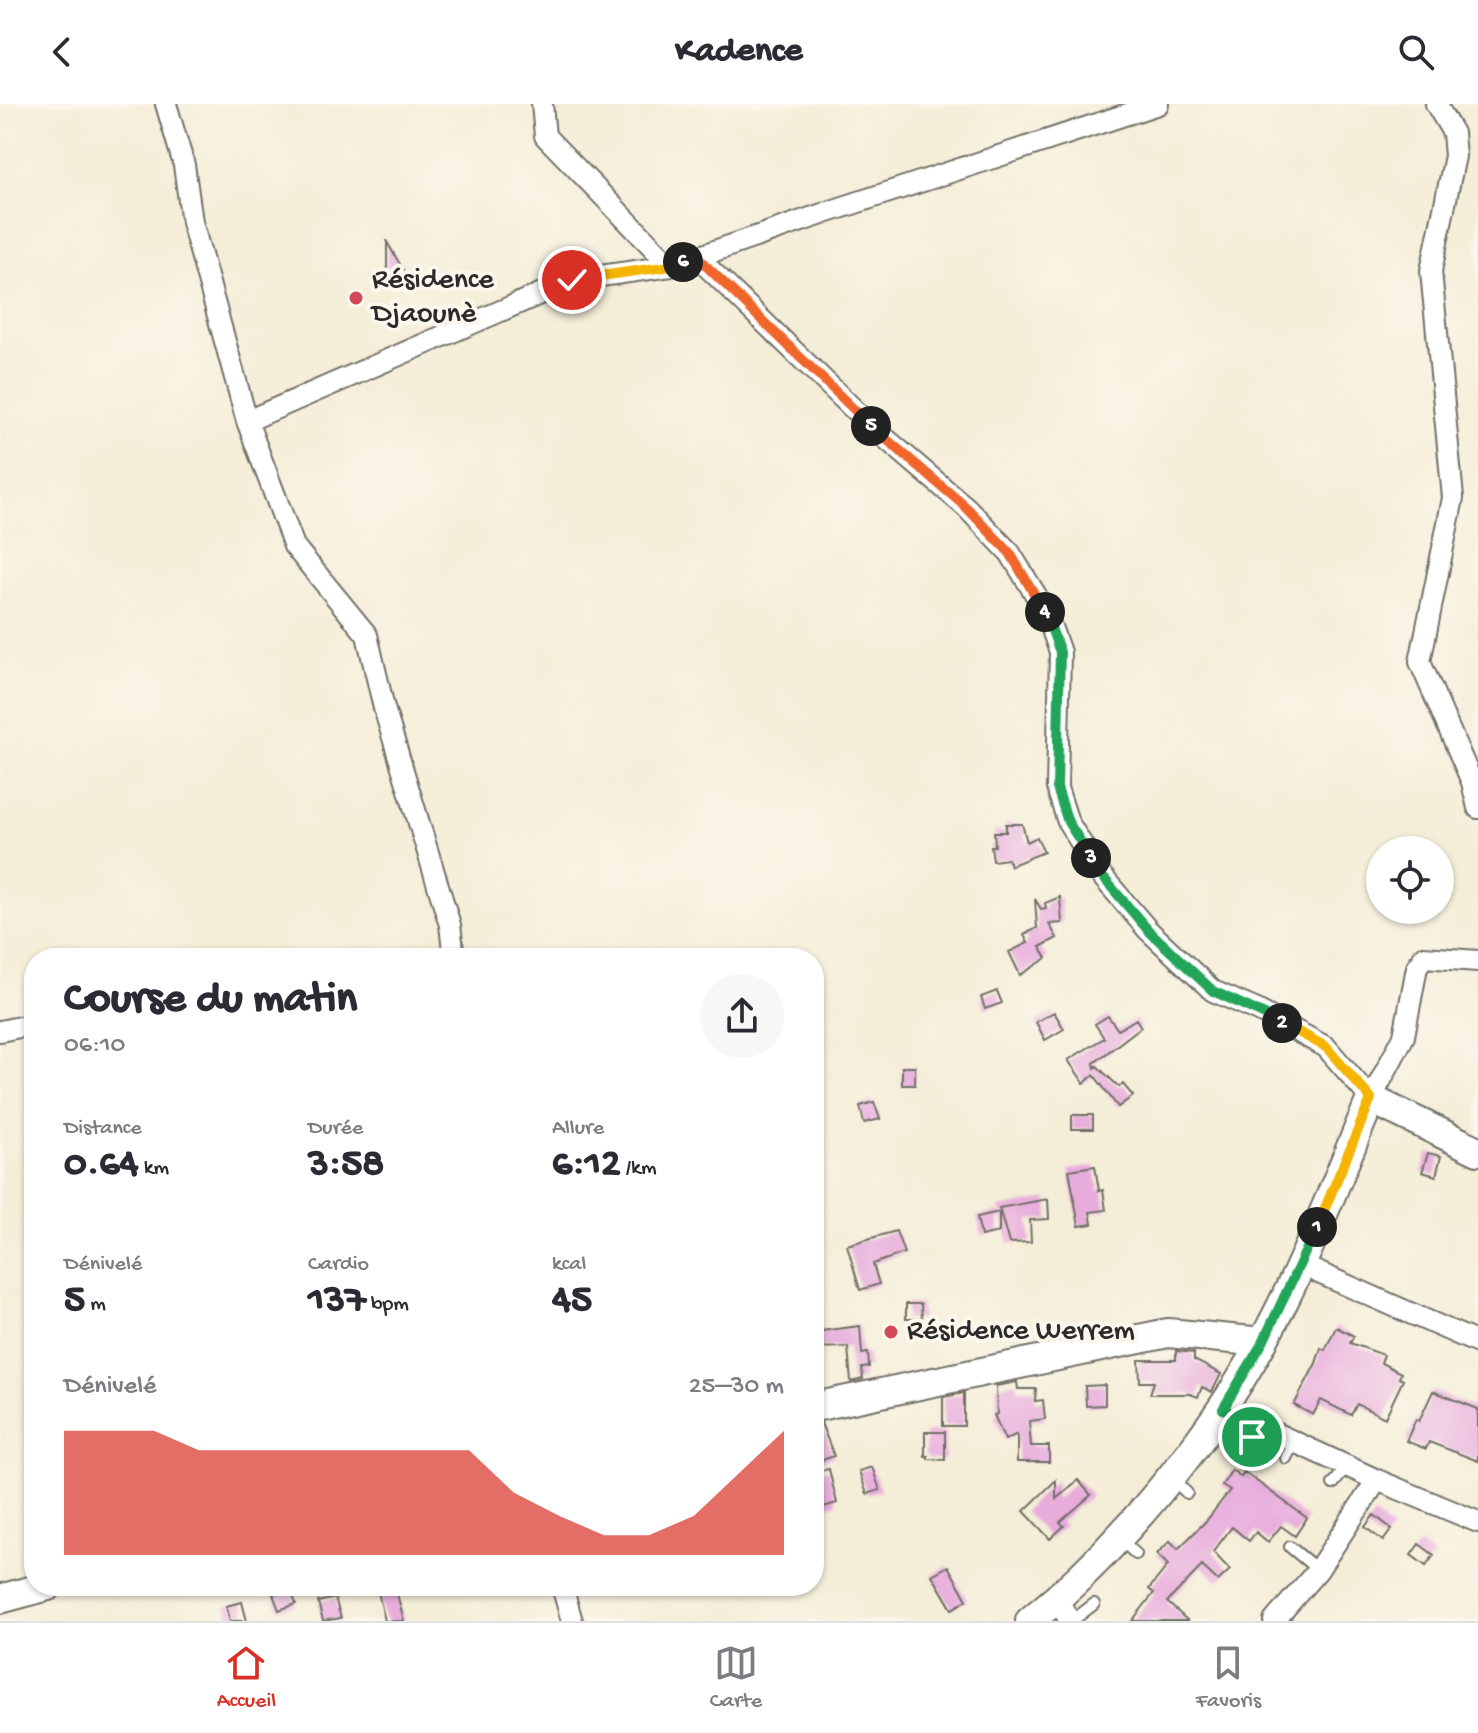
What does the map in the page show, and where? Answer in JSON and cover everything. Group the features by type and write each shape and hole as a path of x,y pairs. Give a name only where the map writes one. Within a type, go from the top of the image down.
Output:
{"street":[{"path":"166,104 184,165 192,222 247,421 294,546 367,635 384,708 450,925 453,948"},
{"path":"542,104 545,136 671,266"},
{"path":"247,421 572,280 671,266 1158,104"},
{"path":"1436,104 1453,133 1455,156 1431,271 1453,498 1420,662 1472,782 1478,808"},
{"path":"697,257 870,425 967,508 1010,553 1045,610 1060,652 1057,788 1068,822 1101,875 1148,930 1213,991 1257,1010 1326,1047 1371,1099 1478,1151"},
{"path":"1030,1621 1066,1614 1178,1485 1263,1342 1301,1265 1371,1099 1404,1036 1417,967 1423,957 1478,961"},
{"path":"0,1031 24,1026"},
{"path":"1301,1265 1478,1343"},
{"path":"824,1405 1168,1333 1263,1342"},
{"path":"1223,1409 1258,1425 1290,1450 1347,1467 1478,1522"},
{"path":"1274,1621 1318,1570 1377,1480"},
{"path":"0,1599 24,1592"},
{"path":"563,1596 566,1619"}],"lane":[{"path":"1248,1444 1258,1425"},
{"path":"1333,1484 1347,1467"},
{"path":"1290,1547 1318,1570"},
{"path":"1066,1614 1094,1604"}],"building":[{"path":"387,242 405,273 387,273"},
{"path":"1006,824 1022,824 1027,842 1037,837 1044,852 1010,866 1008,859 993,861 991,846 995,846 994,832 1006,832"},
{"path":"1060,897 1062,923 1049,924 1057,938 1040,947 1047,958 1020,975 1009,952 1028,943 1024,935 1037,928 1035,899 1041,909 1046,908 1045,903"},
{"path":"997,991 1002,1003 985,1009 981,997"},
{"path":"1054,1012 1064,1029 1045,1040 1036,1022"},
{"path":"1108,1016 1118,1030 1136,1019 1141,1027 1094,1063 1095,1068 1097,1066 1119,1087 1123,1084 1133,1096 1118,1107 1094,1075 1084,1083 1068,1060 1104,1038 1095,1024"},
{"path":"902,1067 915,1067 915,1085 902,1085"},
{"path":"874,1102 880,1119 864,1123 860,1106"},
{"path":"1072,1115 1093,1115 1093,1129 1072,1129"},
{"path":"1428,1153 1441,1156 1436,1176 1422,1172"},
{"path":"1095,1166 1106,1210 1090,1212 1092,1224 1079,1226 1069,1170"},
{"path":"1048,1199 1049,1219 1030,1220 1031,1242 1009,1243 999,1208"},
{"path":"999,1212 999,1232 981,1236 977,1217"},
{"path":"896,1231 904,1253 873,1264 879,1284 860,1290 847,1245"},
{"path":"906,1304 921,1304 922,1319 906,1319"},
{"path":"860,1326 862,1354 868,1353 869,1367 862,1368 863,1379 851,1382 848,1347 824,1348 824,1331"},
{"path":"1336,1327 1354,1336 1350,1343 1384,1355 1381,1363 1401,1373 1399,1378 1403,1380 1385,1418 1357,1404 1351,1415 1321,1400 1313,1415 1294,1405 1321,1348 1325,1350"},
{"path":"1176,1351 1194,1353 1194,1360 1221,1374 1212,1392 1202,1387 1198,1397 1190,1394 1150,1394 1154,1382 1140,1382 1139,1360 1176,1360"},
{"path":"1017,1382 1018,1389 1036,1389 1035,1401 1043,1400 1045,1419 1029,1421 1031,1446 1049,1446 1049,1462 1017,1462 1017,1434 1005,1440 994,1415 997,1414 996,1386"},
{"path":"1105,1385 1105,1405 1086,1406 1085,1386"},
{"path":"1433,1391 1478,1409 1478,1461 1429,1442 1426,1449 1406,1441"},
{"path":"964,1393 964,1426 943,1426 943,1397"},
{"path":"824,1431 834,1456 824,1460"},
{"path":"925,1432 945,1432 945,1460 925,1456"},
{"path":"872,1467 880,1490 867,1494 859,1471"},
{"path":"829,1469 837,1503 824,1507 824,1470"},
{"path":"1232,1470 1241,1477 1244,1472 1307,1518 1295,1536 1281,1526 1268,1542 1256,1532 1249,1541 1232,1527 1213,1552 1230,1570 1218,1581 1202,1566 1167,1602 1188,1621 1132,1621 1154,1593 1149,1589 1168,1565 1157,1554 1170,1541 1178,1549 1207,1520 1230,1490 1222,1485"},
{"path":"1056,1480 1056,1499 1078,1480 1091,1495 1060,1522 1064,1526 1050,1539 1024,1511"},
{"path":"1374,1515 1392,1529 1383,1541 1365,1527"},
{"path":"1419,1544 1434,1555 1426,1566 1411,1555"},
{"path":"948,1566 967,1600 952,1609 932,1575"},
{"path":"274,1596 293,1596 296,1604 279,1610"},
{"path":"379,1596 398,1596 404,1621 385,1621"},
{"path":"335,1598 341,1618 323,1621 318,1602"},
{"path":"242,1602 247,1621 230,1621 226,1606"}],"place":[{"name":"Résidence Djaounè","path":"356,298"},
{"name":"Résidence Werrem","path":"891,1332"}],"route":[{"path":"572,280 671,266 697,257 870,425 967,508 1010,553 1045,610 1060,652 1057,788 1068,822 1101,875 1148,930 1213,991 1257,1010 1326,1047 1371,1099 1301,1265 1263,1342 1223,1409 1258,1425 1252,1437"}]}
